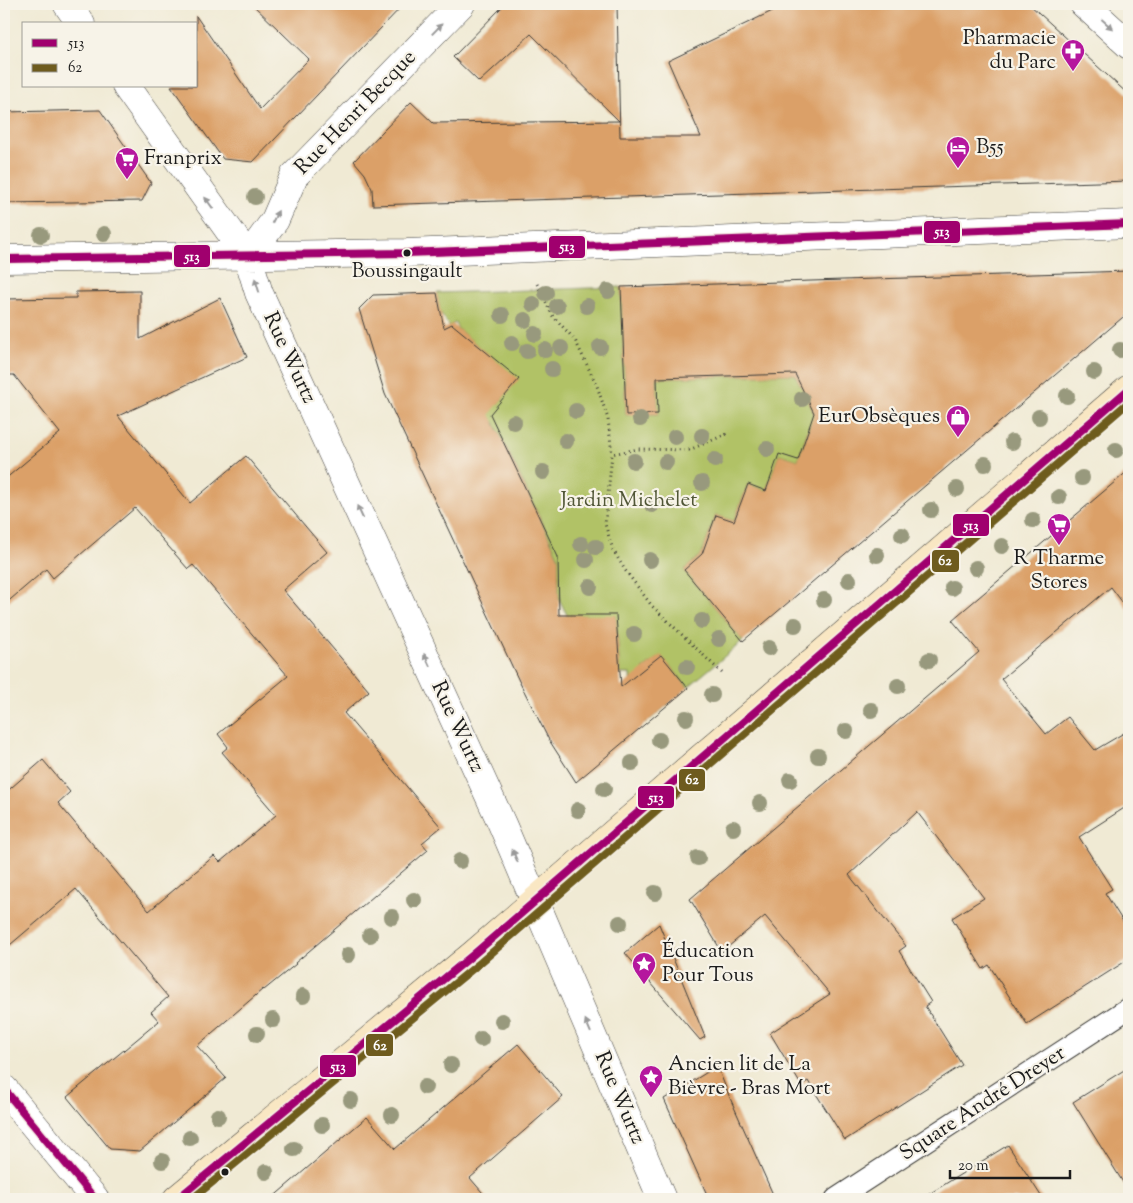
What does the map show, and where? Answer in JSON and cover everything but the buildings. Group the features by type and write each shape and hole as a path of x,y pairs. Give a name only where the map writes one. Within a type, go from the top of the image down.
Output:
{"main road":[{"path":"177,1199 474,954 1129,389"}],"street":[{"path":"66,4 80,22"},
{"name":"Rue Henri Becque","path":"248,257 274,220 294,176 461,4"},
{"path":"1084,4 1129,45"},
{"name":"Rue Wurtz","path":"127,88 248,257 259,293 493,805 662,1199"},
{"path":"4,259 248,257 407,253 1129,224"},
{"path":"4,1089 95,1199"}],"lane":[{"name":"Square André Dreyer","path":"836,1199 1129,1008"}],"path":[{"path":"537,283 552,315 576,340 597,386 608,419 612,454 605,524 613,550 625,570 652,606 722,673"},
{"path":"612,454 638,449 689,450 727,434"}],"green space":[{"name":"Jardin Michelet","path":"621,287 626,415 658,414 657,378 795,374 816,417 810,424 798,460 779,454 766,491 748,484 734,521 716,515 702,554 684,570 743,641 688,687 661,656 643,669 671,702 645,724 631,699 630,674 620,674 616,616 567,615 559,599 558,556 494,422 484,414 498,404 518,379 458,329 455,323 449,326 440,312 437,293"}],"transit line":[{"name":"513","path":"4,259 407,253 1129,224"},
{"name":"513","path":"177,1199 474,954 1129,389"},
{"name":"62","path":"192,1199 481,962 1129,402"},
{"name":"513","path":"4,1089 95,1199"}],"place":[{"name":"Pharmacie du Parc","path":"1073,72"},
{"name":"B55","path":"958,169"},
{"name":"Franprix","path":"127,180"},
{"name":"Boussingault","path":"407,253"},
{"name":"EurObsèques","path":"958,438"},
{"name":"R Tharme Stores","path":"1059,546"},
{"name":"Éducation Pour Tous","path":"644,985"},
{"name":"Ancien lit de La Bièvre - Bras Mort","path":"651,1098"}]}
